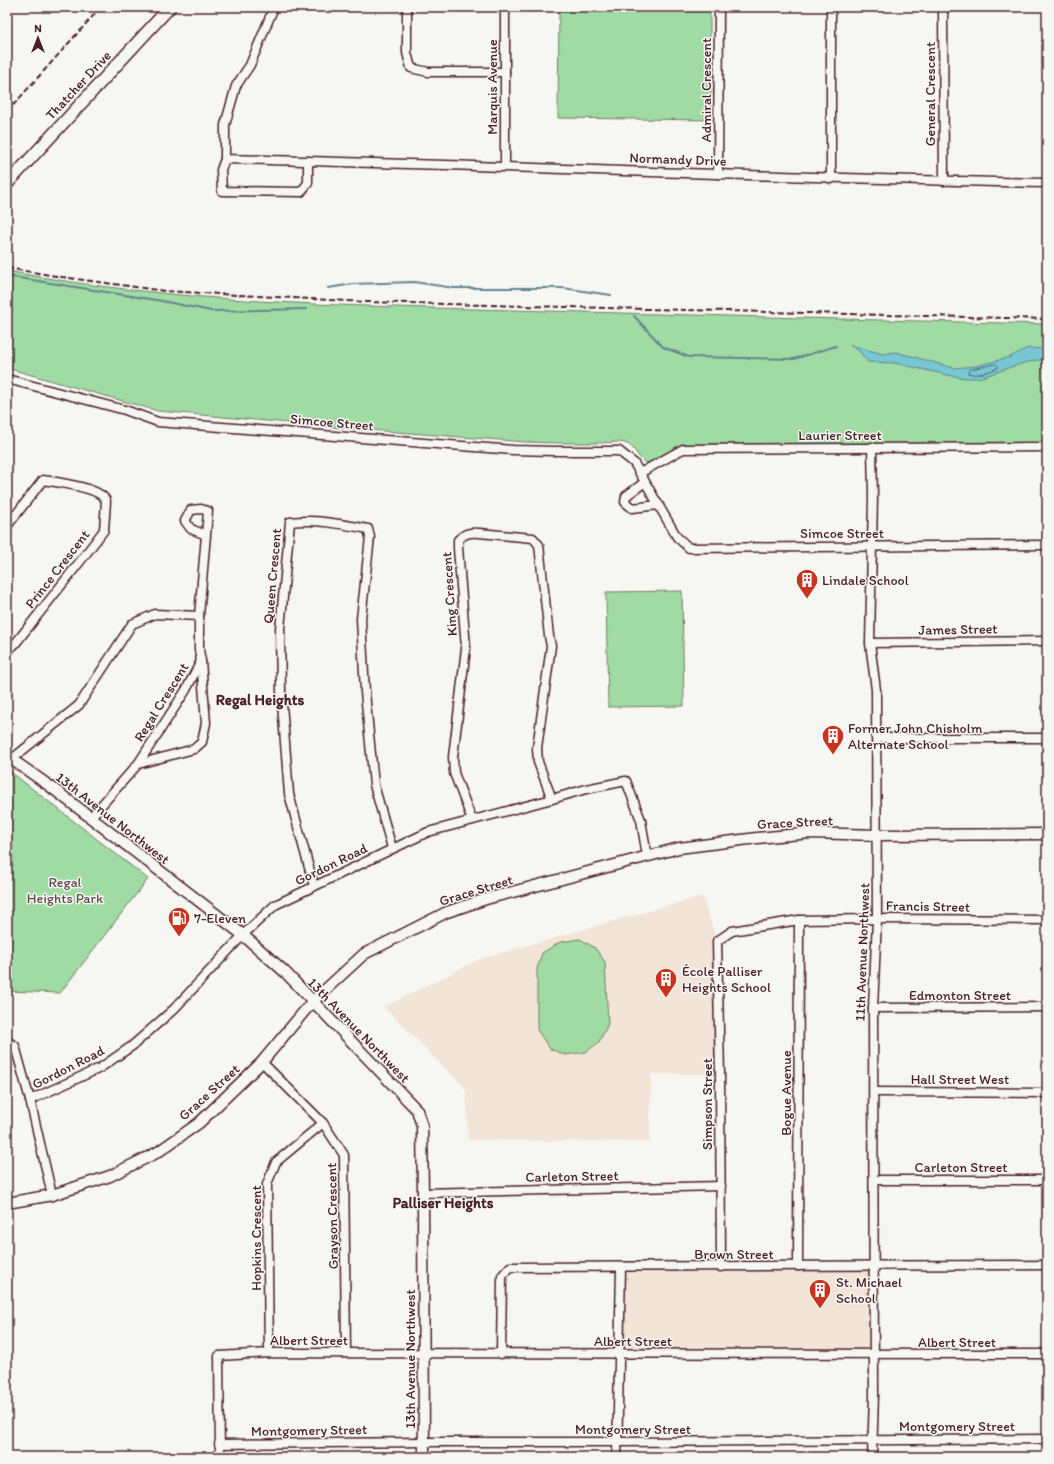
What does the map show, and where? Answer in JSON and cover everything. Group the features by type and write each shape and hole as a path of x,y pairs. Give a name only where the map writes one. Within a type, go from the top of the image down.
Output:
{"main road":[{"name":"Thatcher Drive","path":"7,184 170,7"}],"street":[{"path":"274,7 250,65 236,86 225,125 225,159 221,170 222,191 301,192 308,183 308,161"},
{"path":"407,7 407,54 411,68 428,72 505,72"},
{"name":"Marquis Avenue","path":"504,7 505,166"},
{"name":"Admiral Crescent","path":"718,174 719,7"},
{"path":"831,179 832,7"},
{"name":"General Crescent","path":"943,7 944,181"},
{"name":"Normandy Drive","path":"225,159 505,166 831,179 1047,184"},
{"name":"Simcoe Street","path":"7,379 126,410 158,422 514,450 552,452 619,451 634,463 677,537 689,548 1047,545"},
{"name":"Laurier Street","path":"640,473 683,448 1047,447"},
{"name":"11th Avenue Northwest","path":"872,448 873,497 870,643 876,690 877,835 877,919 873,1008 874,1180 872,1265 874,1309 874,1396 872,1457"},
{"name":"Prince Crescent","path":"7,526 43,480 87,489 105,497 104,530 15,644 7,651"},
{"path":"645,482 626,496 625,502 632,508 658,505"},
{"name":"Queen Crescent","path":"314,886 288,794 281,692 280,629 290,522 304,520 329,522 368,529 370,537 361,620 366,700 374,784 392,848"},
{"name":"King Crescent","path":"472,820 454,773 453,757 466,648 458,540 463,534 470,532 533,538 539,546 548,636 551,646 537,756 552,799"},
{"name":"Regal Crescent","path":"90,818 138,764 186,690 201,661 199,650 199,616 206,535"},
{"path":"9,757 79,705 132,624 155,614 199,616"},
{"name":"James Street","path":"870,643 1047,641"},
{"path":"138,764 194,749 202,742 206,723 201,661"},
{"path":"876,738 1047,738"},
{"name":"13th Avenue Northwest","path":"9,757 244,935 285,972 312,1002 417,1110 422,1126 425,1354 424,1457"},
{"name":"Gordon Road","path":"30,1100 100,1068 132,1046 174,1009 244,935 275,905 428,832 586,789 626,781 641,820 646,856"},
{"name":"Grace Street","path":"7,1203 52,1195 110,1176 158,1152 199,1123 262,1062 312,1002 364,954 447,912 486,899 679,848 810,833 877,835 1047,834"},
{"name":"Francis Street","path":"717,941 732,931 799,920 1047,920"},
{"name":"Bogue Avenue","path":"798,1266 799,920"},
{"name":"Simpson Street","path":"717,941 720,1074 721,1267"},
{"name":"Edmonton Street","path":"873,1008 1047,1007"},
{"path":"7,1040 16,1046 52,1195"},
{"name":"Grayson Crescent","path":"262,1062 323,1123 344,1155 346,1353"},
{"name":"Hall Street West","path":"874,1092 1047,1093"},
{"name":"Hopkins Crescent","path":"269,1353 267,1184 276,1162 323,1123"},
{"name":"Carleton Street","path":"874,1180 1047,1180"},
{"name":"Carleton Street","path":"423,1192 721,1186"},
{"name":"Brown Street","path":"502,1354 502,1276 510,1268 1047,1265"},
{"path":"617,1457 621,1268"},
{"name":"Albert Street","path":"220,1444 219,1356 269,1353 873,1355 1047,1354"},
{"name":"Montgomery Street","path":"220,1444 1047,1439"},
{"path":"220,1444 220,1457"}],"shaded area":[{"path":"702,896 717,941 720,1074 651,1074 650,1142 468,1140 466,1089 384,1007 480,959"},
{"path":"872,1265 873,1355 620,1354 621,1268"}],"green space":[{"path":"559,7 710,7 710,54 717,55 717,75 711,75 711,120 558,118"},
{"path":"7,271 70,282 133,290 259,301 386,307 1047,324 1047,444 715,444 685,446 650,463 642,460 633,448 622,442 526,442 332,427 158,411 7,368"},
{"path":"682,591 684,706 608,707 606,592"},
{"name":"Regal Heights Park","path":"7,769 148,879 60,993 7,991"},
{"path":"580,939 595,948 605,962 608,1024 599,1042 586,1052 565,1055 550,1049 537,1030 537,969 542,953 560,942"}],"water":[{"path":"850,345 883,354 896,352 954,368 976,366 1010,357 1028,348 1047,349 1047,360 1037,360 1020,364 979,378 965,378 895,363 868,362 859,351"}],"waterway":[{"path":"7,276 162,301 211,311 306,309"},
{"path":"328,288 353,284 414,282 454,288 563,288 611,295"},
{"path":"634,316 663,347 689,357 794,359 836,346"}],"railway":[{"path":"7,112 101,7"},
{"path":"7,268 165,291 367,302 1047,319"}],"place":[{"name":"Lindale School","path":"807,600"},
{"name":"Former John Chisholm Alternate School","path":"833,756"},
{"name":"7-Eleven","path":"179,938"},
{"name":"École Palliser Heights School","path":"666,998"},
{"name":"St. Michael School","path":"820,1310"}],"district":[{"name":"Regal Heights","path":"260,700"},
{"name":"Palliser Heights","path":"443,1203"}]}
